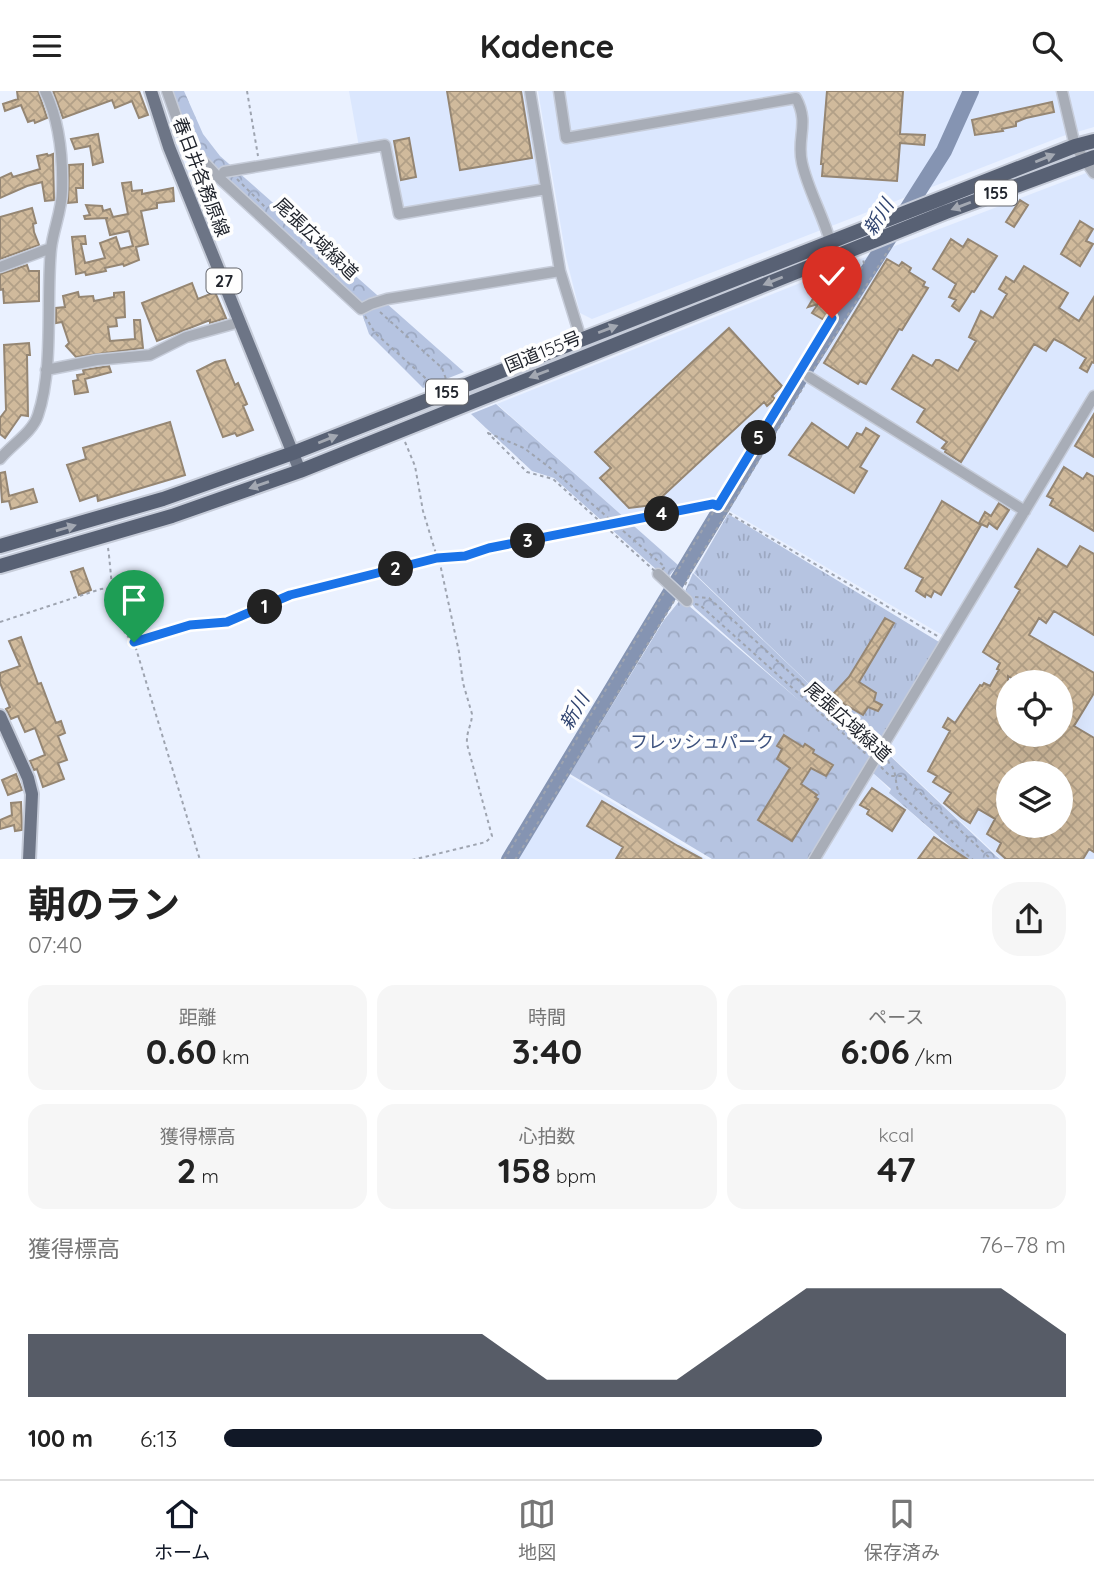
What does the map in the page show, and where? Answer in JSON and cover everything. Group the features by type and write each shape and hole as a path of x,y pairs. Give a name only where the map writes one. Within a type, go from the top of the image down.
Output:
{"highway":[{"name":"国道155号","path":"0,546 163,499 293,453 830,241 1094,141"},
{"name":"国道155号","path":"0,566 172,516 300,471 860,251 900,230 1089,159"}],"main road":[{"name":"春日井各務原線","path":"151,91 169,147 300,471"},
{"path":"0,716 28,778 32,795 29,859"}],"street":[{"path":"0,459 38,418 46,370 51,248 62,192 58,132 50,102 44,91"},
{"path":"167,91 185,142 217,176 366,306 560,271"},
{"path":"530,91 560,271 581,339"},
{"path":"559,91 566,138 796,98 804,111 802,163 830,241"},
{"path":"1062,91 1076,146 1089,159 1094,173"},
{"path":"224,172 385,145 399,214 546,189"},
{"path":"0,267 51,248"},
{"path":"46,370 97,360 150,355 186,337 240,322"},
{"path":"808,377 1026,511"},
{"path":"814,859 1094,396"},
{"path":"658,574 676,591"}],"path":[{"path":"247,91 260,166"},
{"path":"185,112 197,144"},
{"name":"尾張広域緑道","path":"224,172 240,181 267,208"},
{"path":"504,859 661,600 676,591 900,230"},
{"path":"515,859 660,620 718,506 864,264 860,251"},
{"path":"366,306 442,368 448,384"},
{"path":"366,306 375,333 437,389"},
{"path":"488,433 524,448 614,523 665,567 658,574 553,479 527,472 488,433"},
{"path":"404,437 415,466 422,511 438,558 459,652 463,683 472,714 467,728 467,744 492,836 486,842 412,859"},
{"path":"134,642 190,625 227,622 290,595 438,558 465,556 489,548 713,504 946,641"},
{"path":"108,548 112,588 125,633 134,642 200,859"},
{"path":"0,622 112,588"},
{"path":"676,591 709,598 877,758 891,764 899,793 972,859"},
{"name":"尾張広域緑道","path":"676,591 700,605 877,758 890,776 902,776 992,859"}],"shaded area":[{"path":"349,91 525,91 542,187 403,208 391,142 359,147"},
{"path":"538,91 1094,91 1094,127 1063,136 592,319 580,313 566,257"},
{"path":"1094,170 1094,859 1001,859 887,752 949,647 944,636 716,503 626,519 497,404 858,260"},
{"path":"873,773 890,790 889,793 963,859 821,859"},
{"path":"569,776 706,859 519,859"}],"green space":[{"path":"170,91 184,91 203,134 220,156 464,372 423,388 369,334 359,305 223,179 187,138"},
{"path":"496,404 678,565 667,579 554,478 532,471 471,414"},
{"path":"728,514 939,642 876,748 694,573"},
{"name":"フレッシュパーク","path":"693,573 876,748 808,859 712,859 570,774 664,620 681,599 802,703 695,608 684,594"},
{"path":"886,752 1000,859 965,859 889,793 891,789 873,773"}],"building":[{"path":"17,91 38,91 47,118 35,123 34,120 28,122 21,105 5,111 3,104 18,99"},
{"path":"53,91 139,91 148,115 139,118 132,101 115,108 112,100 63,118"},
{"path":"447,91 521,91 532,158 460,170"},
{"path":"827,91 903,91 900,134 925,135 924,145 900,143 897,181 822,176"},
{"path":"1052,102 1054,112 1026,118 1016,122 1016,126 1002,129 1003,131 975,135 972,120"},
{"path":"98,134 103,162 93,165 90,146 75,149 71,139"},
{"path":"409,138 416,177 401,180 394,141"},
{"path":"53,154 54,200 45,201 42,182 0,198 0,178 11,173 13,177 40,169 37,156"},
{"path":"83,164 83,188 76,188 77,202 68,203 69,165"},
{"path":"131,182 132,191 142,190 142,194 173,188 174,201 157,203 157,208 141,211 148,244 136,247 139,260 124,266 105,268 106,271 76,274 72,237 85,236 86,244 81,244 85,263 105,258 100,243 116,237 120,249 133,246 129,231 110,235 106,219 108,218 85,219 84,216 90,215 86,205 102,206 103,211 110,209 113,217 128,214 122,183"},
{"path":"1020,200 1028,205 1014,227 1006,222"},
{"path":"32,208 36,223 33,224 34,232 39,245 0,259 0,217"},
{"path":"1080,221 1093,229 1086,241 1093,244 1080,266 1061,254"},
{"path":"951,239 963,247 968,239 997,256 959,311 952,306 956,300 949,297 956,284 933,269"},
{"path":"887,259 899,266 902,262 911,268 909,272 925,282 923,286 928,288 902,330 899,329 866,384 860,381 858,384 824,363"},
{"path":"27,265 29,271 39,271 39,301 4,303 3,289 0,290 0,274"},
{"path":"1024,266 1068,293 1059,308 1079,321 1094,297 1094,363 1092,362 1087,372 1080,368 1086,358 1054,339 1046,351 1034,344 961,462 942,448 947,442 917,422 925,409 892,389 913,355 932,366 939,360 958,371 976,341 969,337 981,311 993,318 1007,294 999,289 1006,277 1014,282"},
{"path":"849,267 852,275 824,320 812,313 818,304 808,307 815,295 817,297 825,284 832,289 838,279 835,273"},
{"path":"192,283 198,299 215,292 226,318 210,323 210,320 157,341 142,303"},
{"path":"78,292 79,297 93,296 94,301 124,292 125,317 116,318 117,326 108,327 110,341 135,339 134,320 140,320 143,348 76,357 66,346 69,343 62,322 56,323 56,308 65,307 63,296"},
{"path":"729,328 782,386 772,396 775,399 767,406 764,402 653,505 629,508 600,478 611,468 595,452"},
{"path":"29,343 28,416 21,415 5,438 0,434 0,418 6,410 4,345"},
{"path":"225,360 235,385 238,383 247,404 243,406 253,430 237,436 235,433 223,437 197,371"},
{"path":"109,366 111,372 85,379 88,392 75,394 73,381 78,380 77,375 84,374 83,370"},
{"path":"1094,414 1094,457 1075,446"},
{"path":"170,422 185,475 98,501 97,495 80,501 67,465 86,459 83,448"},
{"path":"812,423 848,448 857,433 862,435 866,428 879,436 860,467 867,471 854,493 789,455"},
{"path":"1064,467 1083,479 1087,473 1094,477 1094,531 1050,505 1053,499 1047,496"},
{"path":"5,472 9,496 33,489 37,502 11,509 9,501 2,502 0,473"},
{"path":"942,501 981,525 941,595 934,591 931,597 926,594 925,597 916,591 923,578 905,568"},
{"path":"999,503 1009,510 997,529 989,523 987,527 979,523 985,512 991,516"},
{"path":"1080,546 1094,554 1094,635 1054,611 1046,623 1039,618 1029,635 1094,673 1094,693 1074,726 1094,738 1094,852 1089,849 1083,859 1006,859 997,851 1001,843 987,834 995,819 978,809 970,823 962,818 944,803 951,793 933,782 937,776 928,771 950,731 943,727 948,718 955,723 980,685 984,683 990,686 996,675 996,747 1073,747 1073,670 999,670 997,669 1000,663 983,652 1020,590 1015,587 1038,549 1067,567"},
{"path":"83,568 91,590 79,595 71,572"},
{"path":"885,618 894,623 859,682 876,693 874,701 882,705 878,711 868,707 863,715 841,702 834,693 849,677"},
{"path":"21,637 38,684 41,683 56,723 61,721 65,733 58,736 67,760 58,763 64,779 43,787 37,769 34,770 30,761 45,755 35,728 25,732 18,716 11,719 6,709 10,707 0,683 0,673 20,666 9,641"},
{"path":"784,735 803,747 805,744 814,750 813,753 833,765 826,776 811,768 801,784 817,795 815,797 818,799 792,841 758,820 790,768 777,759 782,749 777,746"},
{"path":"16,774 22,790 8,795 2,780"},
{"path":"872,788 905,810 892,831 867,814 869,810 860,805"},
{"path":"602,801 702,859 616,859 623,847 587,826"},
{"path":"21,802 22,830 15,831 14,825 0,829 0,820 12,815 11,803"},
{"path":"934,837 967,859 918,859"}],"waterway":[{"name":"新川","path":"510,859 795,386 944,151 971,91"}],"route":[{"path":"134,642 190,625 227,622 290,595 437,558 465,556 489,548 603,525 713,504 718,506 832,318"}]}
